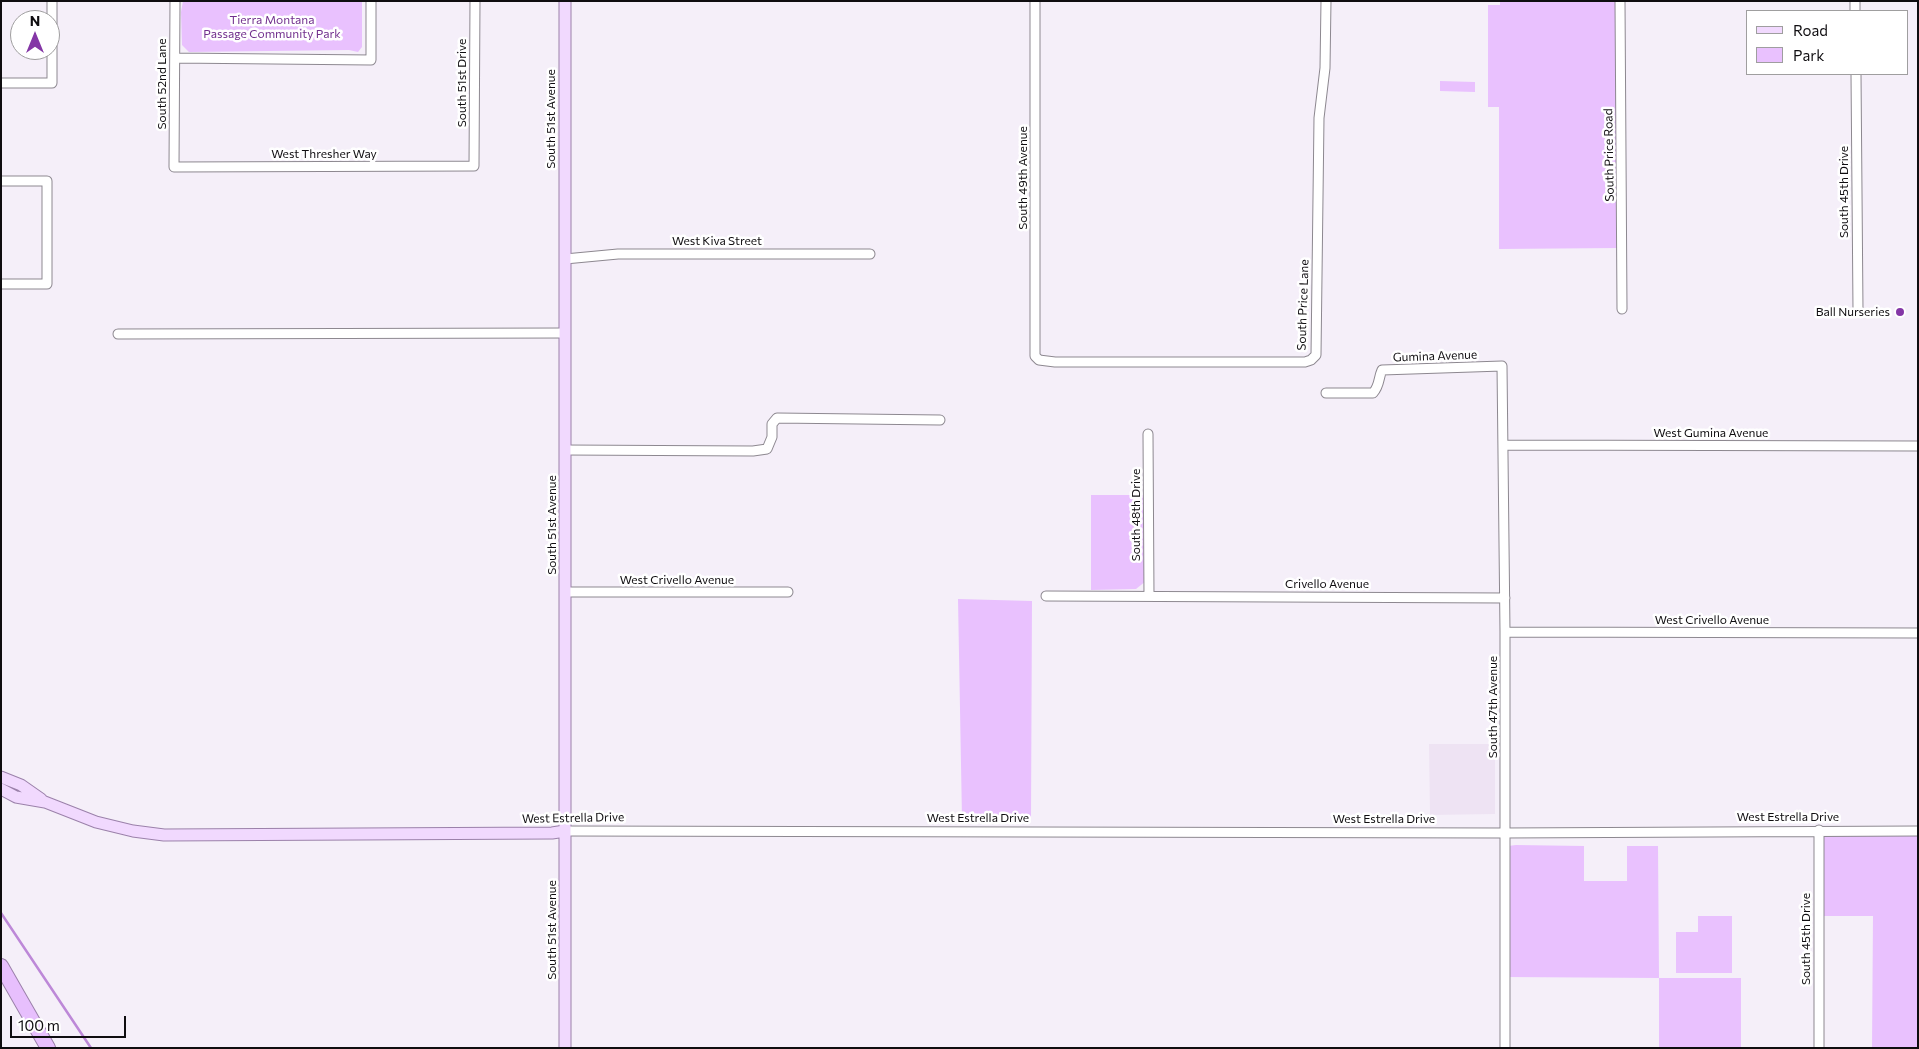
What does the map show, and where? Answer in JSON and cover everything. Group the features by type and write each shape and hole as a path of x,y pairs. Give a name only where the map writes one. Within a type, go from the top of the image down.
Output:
{"highway":[{"path":"1,966 48,1048"}],"main road":[{"name":"South 51st Avenue","path":"565,1 566,1048"},
{"name":"West Estrella Drive","path":"1,777 21,785 44,802"},
{"name":"West Estrella Drive","path":"1,790 16,796 44,802 96,822 133,831 164,835 543,833 565,831"}],"street":[{"path":"1,83 52,83 52,1"},
{"name":"South 52nd Lane","path":"174,167 175,1"},
{"path":"175,58 370,60 370,1"},
{"name":"South 51st Drive","path":"474,166 475,1"},
{"name":"South 49th Avenue","path":"1035,1 1035,356"},
{"name":"South Price Lane","path":"1035,356 1039,360 1055,362 1305,362 1311,360 1316,355 1319,118 1325,68 1326,1"},
{"name":"South Price Road","path":"1620,1 1622,309"},
{"name":"South 45th Drive","path":"1856,75 1858,310"},
{"name":"West Thresher Way","path":"174,167 474,166"},
{"path":"1,181 47,181 48,284 1,284"},
{"name":"West Kiva Street","path":"565,259 618,254 870,254"},
{"path":"118,334 565,332"},
{"name":"Gumina Avenue","path":"1326,393 1373,393 1379,386 1382,370 1502,366"},
{"name":"South 47th Avenue","path":"1502,366 1505,598 1505,1048"},
{"path":"565,450 753,451 767,449 772,437 772,424 777,418 940,420"},
{"name":"South 48th Drive","path":"1148,434 1149,596"},
{"name":"West Gumina Avenue","path":"1504,445 1918,446"},
{"name":"West Crivello Avenue","path":"565,592 788,592"},
{"path":"1046,596 1149,596"},
{"name":"Crivello Avenue","path":"1149,596 1505,598"},
{"name":"West Crivello Avenue","path":"1505,632 1918,633"},
{"name":"South 45th Drive","path":"1818,1048 1819,830"},
{"name":"West Estrella Drive","path":"565,831 1504,833 1918,831"}],"shaded area":[{"path":"1429,744 1495,744 1495,814 1430,815"}],"green space":[{"name":"Tierra Montana Passage Community Park","path":"183,1 362,1 362,47 358,52 349,50 189,52 182,45 181,12"},
{"path":"1500,1 1616,1 1618,248 1499,249 1499,107 1488,107 1488,5 1500,5"},
{"path":"1440,81 1475,82 1475,92 1440,91"},
{"path":"1091,495 1145,495 1146,581 1136,589 1091,590"},
{"path":"958,599 1032,601 1031,819 962,819"},
{"path":"1824,835 1918,835 1918,1048 1872,1048 1873,916 1823,916"},
{"path":"1508,846 1584,846 1584,881 1627,881 1627,846 1658,846 1659,978 1507,977"},
{"path":"1698,916 1732,916 1732,973 1676,973 1676,932 1698,932"},
{"path":"1659,978 1741,978 1741,1048 1659,1048"}],"waterway":[{"path":"1,913 91,1048"}],"place":[{"name":"Ball Nurseries","path":"1900,312"}]}
